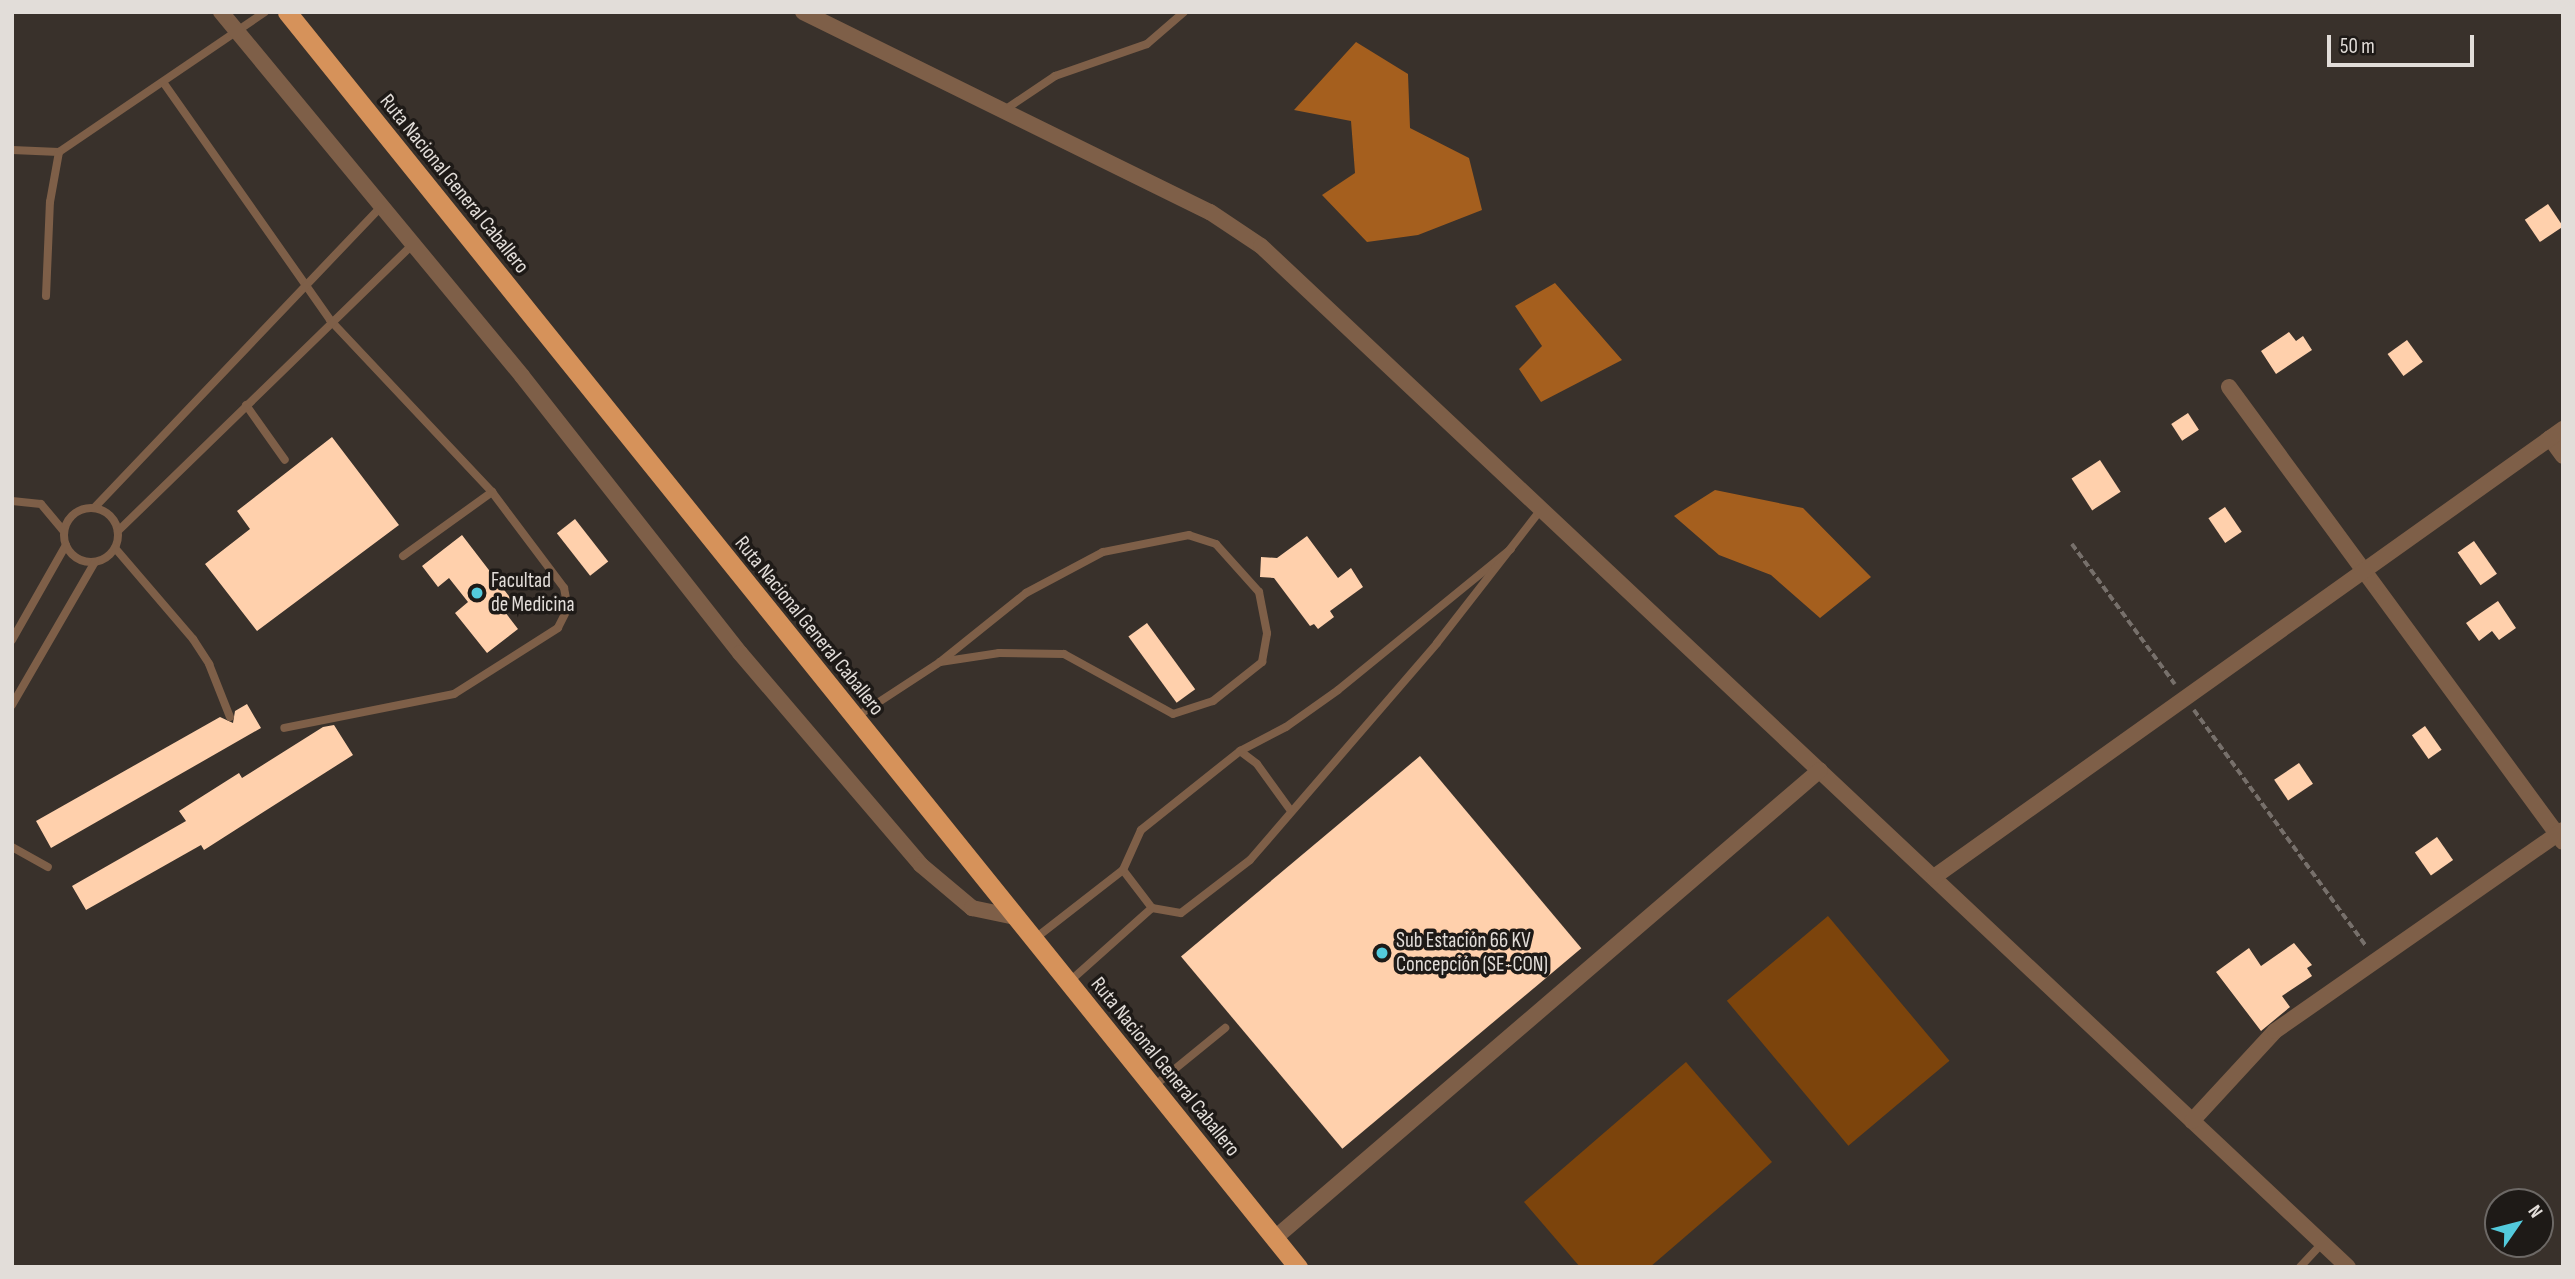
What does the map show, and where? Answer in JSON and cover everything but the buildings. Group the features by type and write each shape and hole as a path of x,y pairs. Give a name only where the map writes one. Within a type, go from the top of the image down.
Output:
{"highway":[{"name":"Ruta Nacional General Caballero","path":"287,12 853,718 1298,1267"}],"street":[{"path":"221,12 411,246 522,376 740,653 921,865 972,908 1015,917"},
{"path":"803,12 1210,212 1261,246 2348,1267"},
{"path":"2192,1121 2275,1031 2561,835 2229,387"},
{"path":"1934,877 2556,434 2563,456"},
{"path":"1275,1238 1820,770"}],"lane":[{"path":"12,150 60,152 265,12"},
{"path":"1003,111 1055,76 1147,44 1184,12"},
{"path":"163,82 330,320 492,492 564,588 568,608 558,628 454,694 284,728"},
{"path":"46,296 50,202 60,152"},
{"path":"95,508 380,208"},
{"path":"12,705 95,562 115,548 118,531 330,320 411,246"},
{"path":"246,405 285,460"},
{"path":"403,556 492,492"},
{"path":"12,501 41,504 64,531"},
{"path":"12,640 65,545 64,531 69,519 80,509 95,508 108,513 118,531"},
{"path":"1123,870 1152,908 1181,913 1250,860 1517,545 1542,508"},
{"path":"853,718 940,662 1026,593 1103,552 1189,535 1216,544 1259,592 1267,633 1262,662 1213,701 1173,715 1064,654 999,653 940,662"},
{"path":"65,545 75,556 95,562"},
{"path":"1033,940 1123,870 1141,830 1240,751 1286,727 1338,690 1517,545"},
{"path":"115,548 193,639 230,717"},
{"path":"1240,751 1266,774 1291,811"},
{"path":"12,847 48,867"},
{"path":"1068,983 1152,908"},
{"path":"1152,1088 1225,1028"},
{"path":"2301,1267 2322,1243"}],"path":[{"path":"2072,544 2377,960"}],"shaded area":[{"path":"1356,42 1408,74 1410,128 1469,158 1482,210 1418,235 1367,242 1322,195 1355,173 1351,121 1294,110"},
{"path":"1555,283 1622,360 1541,402 1519,369 1542,346 1515,306"},
{"path":"1715,490 1803,508 1871,577 1820,618 1771,575 1719,555 1674,516"},
{"path":"1828,916 1949,1061 1848,1146 1727,1001"},
{"path":"1686,1062 1772,1162 1650,1267 1580,1267 1524,1202"}],"place":[{"name":"Facultad de Medicina","path":"477,593"},
{"name":"Sub Estación 66 KV Concepción (SE-CON)","path":"1382,953"}]}
